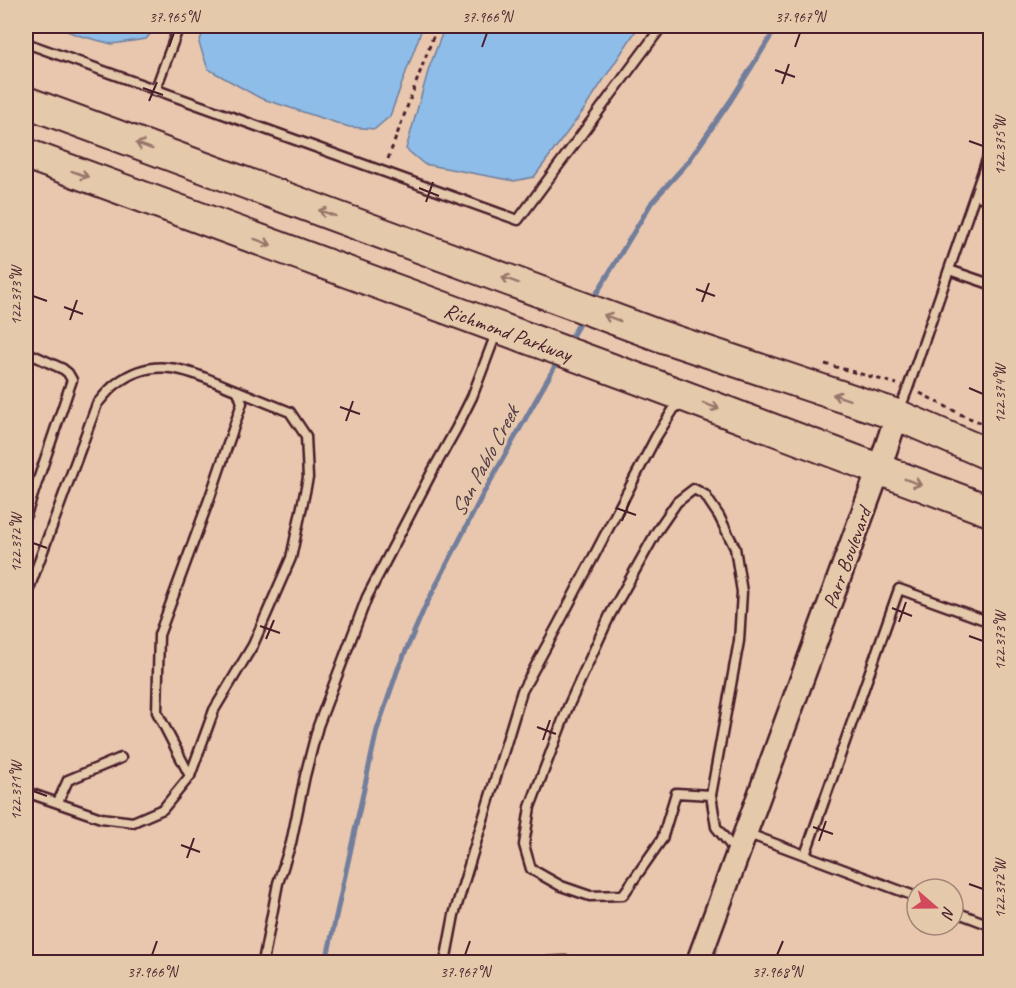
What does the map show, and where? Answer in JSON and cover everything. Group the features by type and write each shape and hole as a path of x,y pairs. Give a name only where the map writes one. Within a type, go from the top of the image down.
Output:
{"highway":[{"path":"26,102 660,336 897,415 990,455"},
{"name":"Richmond Parkway","path":"26,154 682,395 990,511"}],"street":[{"name":"Parr Boulevard","path":"698,963 897,415"}],"lane":[{"path":"155,91 179,26"},
{"path":"26,43 518,220 662,26"},
{"name":"Parr Boulevard","path":"897,415 990,151"},
{"path":"975,195 990,200"},
{"path":"949,270 990,284"},
{"path":"263,963 278,883 291,843 304,776 329,696 367,597 472,397 498,328"},
{"path":"26,352 63,369 72,380 26,515"},
{"path":"26,597 97,404 115,384 134,373 157,367 177,368 290,412 306,436 308,478 291,558 254,645 214,710 190,776 163,809 133,822 101,818 26,792"},
{"path":"190,776 157,712 159,635 242,404 238,391"},
{"path":"445,963 454,915 522,691 656,437 682,395"},
{"path":"711,795 676,793 662,839 623,896 590,896 561,886 531,869 524,845 530,807 568,707 610,615 657,531 677,502 694,489 705,495 719,516 735,548 742,592 739,640 711,795 716,827 738,855"},
{"path":"805,855 899,589 990,622"},
{"path":"58,802 68,780 121,758"},
{"path":"746,833 905,892"},
{"path":"965,916 990,925"},
{"path":"542,963 565,961 571,963"}],"path":[{"path":"383,172 437,26"}],"water":[{"path":"55,26 157,26 146,39 112,44 77,35"},
{"path":"205,26 423,26 390,116 375,129 349,127 260,98 208,69 199,43"},
{"path":"445,26 639,26 583,111 534,177 514,181 424,164 406,149 429,68"}],"waterway":[{"name":"San Pablo Creek","path":"592,301 652,202 688,162 731,100 771,36 781,26"},
{"name":"San Pablo Creek","path":"568,343 583,317"},
{"name":"San Pablo Creek","path":"326,962 377,730 398,669 424,609 482,496 559,359"}]}
